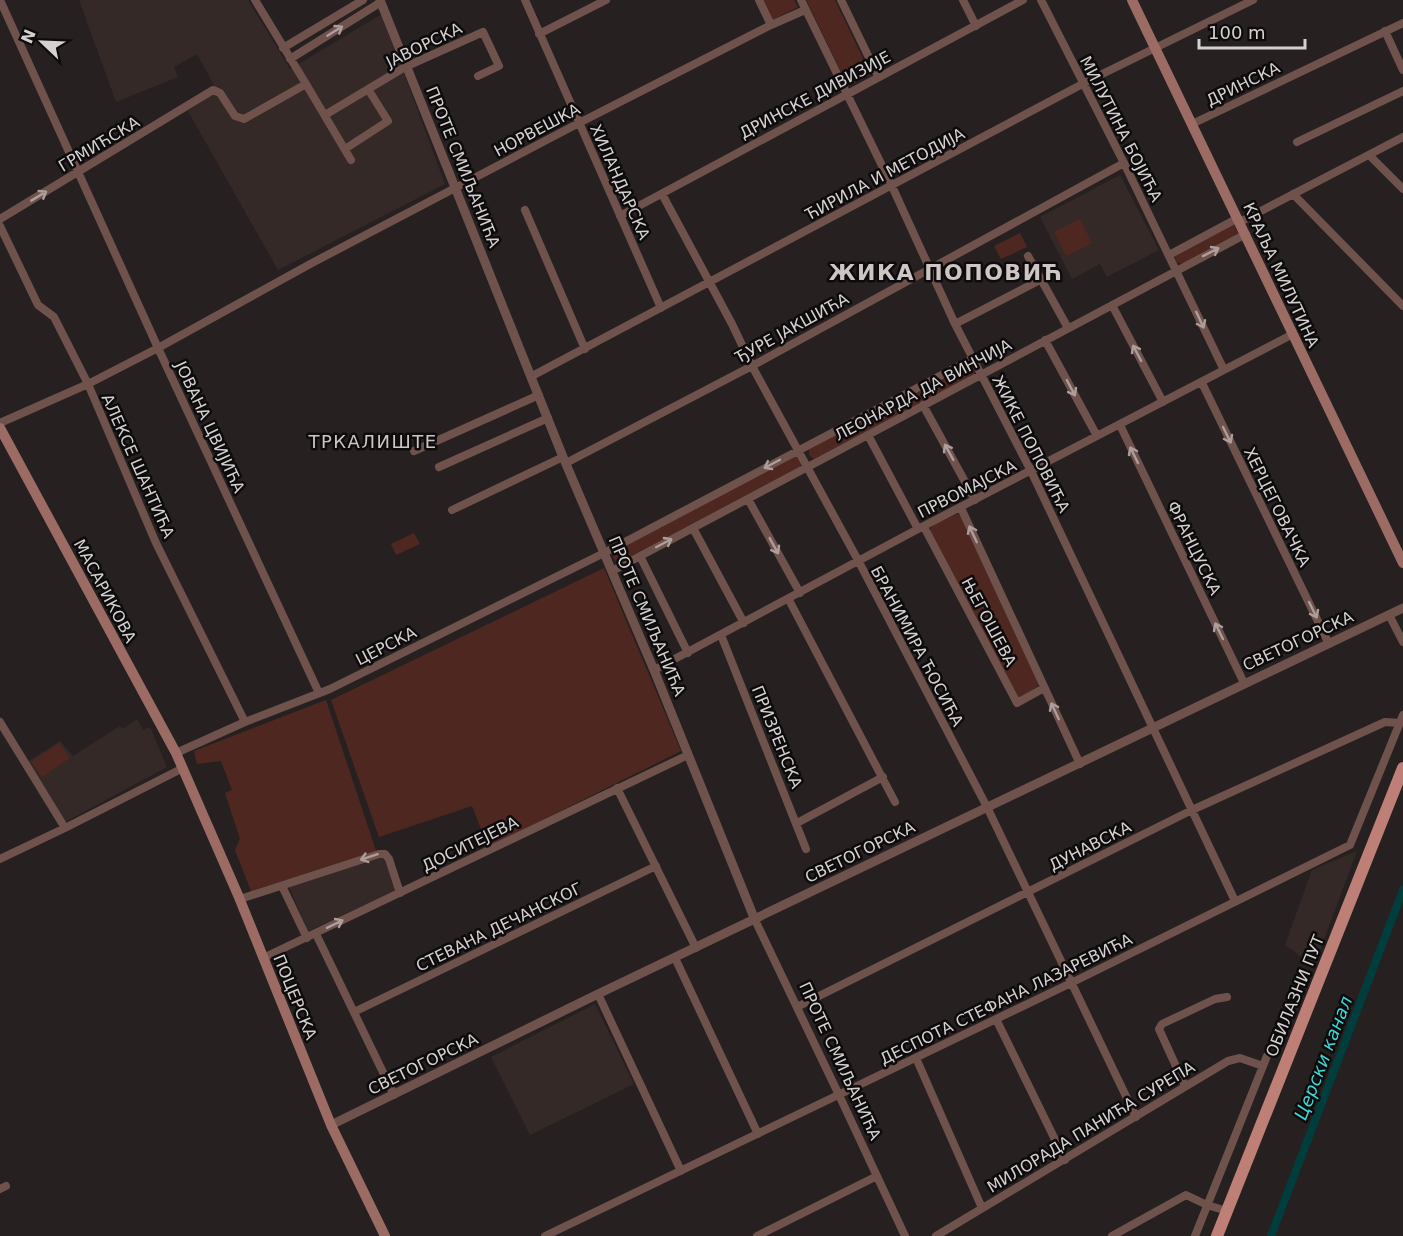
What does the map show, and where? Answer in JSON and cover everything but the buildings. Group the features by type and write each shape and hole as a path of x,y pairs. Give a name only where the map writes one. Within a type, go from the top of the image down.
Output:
{"main road":[{"name":"КРАЉА МИЛУТИНА","path":"1132,0 1403,563"},
{"name":"МАСАРИКОВА","path":"0,428 183,768"},
{"name":"ПОЦЕРСКА","path":"183,768 240,899 331,1125 386,1236"},
{"name":"ОБИЛАЗНИ ПУТ","path":"1217,1236 1403,768"}],"street":[{"name":"ЈОВАНА ЦВИЈИЋА","path":"0,0 158,348 319,693"},
{"path":"255,0 351,160"},
{"path":"283,48 363,0"},
{"name":"ХИЛАНДАРСКА","path":"525,0 661,308"},
{"path":"539,34 606,0"},
{"path":"759,0 771,25"},
{"name":"ЖИКЕ ПОПОВИЋА","path":"801,0 892,186 955,324 1031,471 1235,901"},
{"path":"841,0 878,76"},
{"path":"963,0 976,26"},
{"name":"ДРИНСКЕ ДИВИЗИЈЕ","path":"620,216 1023,0"},
{"name":"МИЛУТИНА БОЈИЋА","path":"1041,0 1124,163 1224,370"},
{"name":"ЋИРИЛА И МЕТОДИЈА","path":"532,376 1083,84 1253,0"},
{"path":"290,59 380,1"},
{"name":"ПРОТЕ СМИЉАНИЋА","path":"380,1 565,460 654,670 755,920 905,1236"},
{"name":"НОРВЕШКА","path":"0,423 88,384 158,348 312,262 771,25 806,10"},
{"name":"ДРИНСКА","path":"1192,124 1403,22"},
{"path":"1385,31 1403,69"},
{"name":"ЈАВОРСКА","path":"325,115 405,67 483,32 500,66 478,76"},
{"name":"ГРМИЋСКА","path":"0,219 211,91 220,93 233,114 244,119 306,84"},
{"path":"345,149 388,121 368,89"},
{"path":"1297,142 1403,91"},
{"path":"1169,255 1403,137"},
{"path":"1369,154 1403,189"},
{"name":"ЂУРЕ ЈАКШИЋА","path":"452,510 565,460 752,366 1124,163"},
{"name":"БРАНИМИРА ЋОСИЋА","path":"662,194 987,807 1136,1117"},
{"path":"1293,194 1403,306"},
{"path":"525,210 585,349"},
{"name":"АЛЕКСЕ ШАНТИЋА","path":"0,226 38,304 54,317 88,384 156,543 245,722"},
{"name":"ЛЕОНАРДА ДА ВИНЧИЈА","path":"612,571 1246,234"},
{"path":"1028,256 1068,328"},
{"path":"955,324 1040,280"},
{"path":"1112,304 1163,402"},
{"name":"ПРВОМАЈСКА","path":"654,670 960,507 1293,334"},
{"path":"1045,340 1096,436"},
{"name":"ЛЕОНАРДА ДА ВИНЧИЈА","path":"604,553 972,358"},
{"name":"ХЕРЦЕГОВАЧКА","path":"1202,382 1329,644"},
{"path":"414,451 539,395"},
{"path":"923,405 975,500"},
{"path":"439,467 548,418"},
{"name":"ФРАНЦУСКА","path":"1120,425 1244,683"},
{"path":"868,435 921,528"},
{"path":"748,499 800,593"},
{"name":"ЊЕГОШЕВА","path":"960,507 1080,764"},
{"path":"693,528 744,623"},
{"name":"ЊЕГОШЕВА","path":"921,528 1017,703 1044,688"},
{"name":"ЦЕРСКА","path":"176,753 245,722 319,693 604,553"},
{"path":"640,556 688,653"},
{"path":"789,600 895,802"},
{"name":"СВЕТОГОРСКА","path":"331,1125 598,994 1403,608"},
{"path":"1389,615 1403,642"},
{"name":"ПРИЗРЕНСКА","path":"722,635 806,849"},
{"name":"ДУНАВСКА","path":"797,1007 1192,810 1385,722 1401,719"},
{"name":"ДЕСПОТА СТЕФАНА ЛАЗАРЕВИЋА","path":"545,1236 1071,983 1350,845 1401,719"},
{"path":"0,722 65,828"},
{"path":"0,745 10,739"},
{"name":"ДОСИТЕЈЕВА","path":"263,958 688,754"},
{"path":"0,859 183,768"},
{"path":"797,823 883,777"},
{"path":"617,788 696,948"},
{"path":"240,899 381,853 389,859 400,893"},
{"name":"СТЕВАНА ДЕЧАНСКОГ","path":"354,1012 656,866"},
{"path":"282,886 307,938"},
{"path":"316,934 394,1095"},
{"path":"675,958 758,1134"},
{"path":"598,994 681,1171"},
{"path":"1185,1086 1158,1029 1162,1024 1215,999 1227,997"},
{"path":"996,1019 1065,1160"},
{"path":"1195,1236 1267,1056"},
{"path":"916,1058 982,1208"},
{"name":"МИЛОРАДА ПАНИЋА СУРЕПА","path":"936,1236 1228,1061 1240,1058 1263,1066"},
{"path":"757,1236 877,1176"},
{"path":"1112,1236 1180,1196 1186,1195 1227,1211"}],"shaded area":[{"path":"79,0 248,0 290,69 382,14 445,184 278,270 188,111 217,91 197,54 174,67 178,77 116,102"},
{"path":"762,0 794,0 798,7 772,20"},
{"path":"806,0 835,0 871,75 848,86"},
{"path":"1120,175 1159,250 1107,277 1100,264 1072,279 1040,217"},
{"path":"1080,219 1092,243 1066,256 1054,232"},
{"path":"1232,225 1239,234 1182,264 1176,262 1175,256"},
{"path":"1020,233 1027,247 1001,259 994,246"},
{"path":"969,364 975,368 974,375 814,459 809,455 809,448"},
{"path":"797,455 801,463 800,467 620,562 616,562 613,557 613,552"},
{"path":"957,514 961,515 1040,682 1037,687 1019,698 929,531 933,525"},
{"path":"414,533 420,544 396,555 391,544"},
{"path":"604,568 681,751 488,847 472,806 379,837 331,700"},
{"path":"326,700 376,851 251,891 235,850 240,839 225,793 232,790 221,761 197,764 194,751"},
{"path":"137,719 143,730 150,727 167,767 65,822 27,762 60,741 73,756 120,726 123,729"},
{"path":"59,743 70,758 42,777 31,762"},
{"path":"1357,851 1314,966 1285,945 1312,870"},
{"path":"380,856 385,859 396,892 308,931 289,887"},
{"path":"595,1004 634,1084 530,1135 491,1057"}],"waterway":[{"name":"Церски канал","path":"1271,1236 1403,890"}],"district":[{"name":"ЖИКА ПОПОВИЋ","path":"946,272"},
{"name":"ТРКАЛИШТЕ","path":"373,441"}]}
